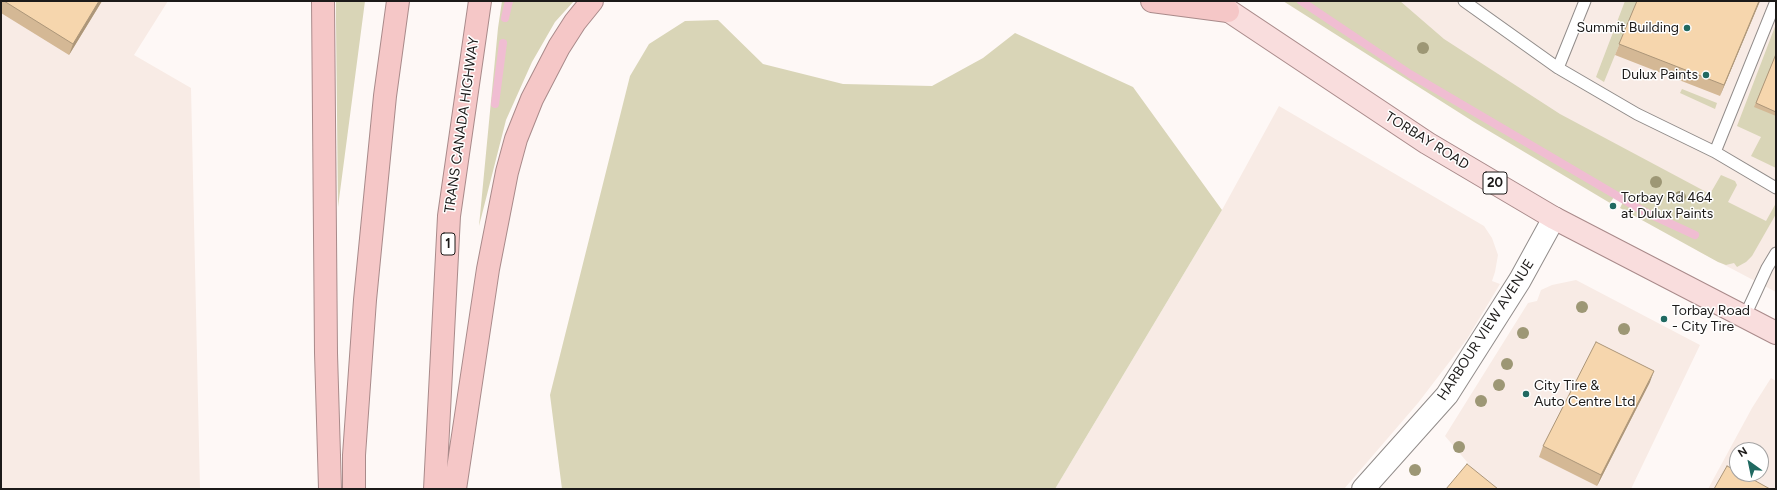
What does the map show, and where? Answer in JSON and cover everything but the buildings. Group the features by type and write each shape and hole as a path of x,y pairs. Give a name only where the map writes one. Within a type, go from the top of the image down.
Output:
{"highway":[{"path":"323,1 326,353 330,489"},
{"path":"354,489 354,455 365,300 385,96 398,1"},
{"name":"TRANS CANADA HIGHWAY","path":"435,489 449,216 480,1"},
{"path":"455,489 488,269 507,172 516,139 532,99 559,47 575,22 592,1"},
{"path":"1152,1 1221,6"}],"main road":[{"name":"TORBAY ROAD","path":"1221,6 1427,143 1554,218 1744,318 1776,333"}],"street":[{"name":"HARBOUR VIEW AVENUE","path":"1362,489 1447,395 1520,280 1554,218"}],"lane":[{"path":"1464,1 1558,68 1637,114 1715,152 1776,188"},
{"path":"1558,68 1585,1"},
{"path":"1715,152 1776,1"},
{"path":"1744,318 1767,268 1776,253"}],"shaded area":[{"path":"1,1 168,1 134,55 191,88 200,489 1,489"},
{"path":"336,1 365,1 338,207 336,21"},
{"path":"502,1 574,1 555,22 532,62 506,120 479,226 498,28"},
{"path":"1283,1 1400,1 1444,39 1560,114 1710,194 1721,175 1735,181 1737,185 1728,202 1766,221 1776,203 1776,214 1752,256 1746,262 1737,267 1734,263 1726,265 1718,262 1620,208 1623,202 1614,197 1610,203 1474,122"},
{"path":"1372,1 1776,1 1776,292 1698,251"},
{"path":"1625,1 1637,1 1604,82 1596,77"},
{"path":"718,20 763,64 843,84 932,86 983,58 1015,33 1133,87 1222,210 1055,489 562,489 550,395 630,76 649,44 685,21"},
{"path":"1776,24 1776,168 1751,156 1761,137 1737,126"},
{"path":"1682,89 1717,103 1715,109 1680,93"},
{"path":"1279,106 1484,226 1492,238 1498,255 1492,281 1500,284 1467,339 1418,403 1344,489 1055,489 1222,210"},
{"path":"1576,280 1700,345 1631,489 1490,489 1445,436 1528,303 1537,301 1541,290 1552,285"},
{"path":"1771,378 1776,381 1776,489 1708,489 1729,450 1729,482 1769,482 1769,442 1734,442 1752,408"}],"waterway":[{"path":"505,18 509,1"},
{"path":"1301,1 1410,74 1643,211 1695,235"},
{"path":"495,104 503,43"}],"place":[{"name":"Summit Building","path":"1687,28"},
{"name":"Dulux Paints","path":"1706,75"},
{"name":"Torbay Rd 464 at Dulux Paints","path":"1613,206"},
{"name":"Torbay Road - City Tire","path":"1664,319"},
{"name":"City Tire & Auto Centre Ltd","path":"1526,394"}]}
